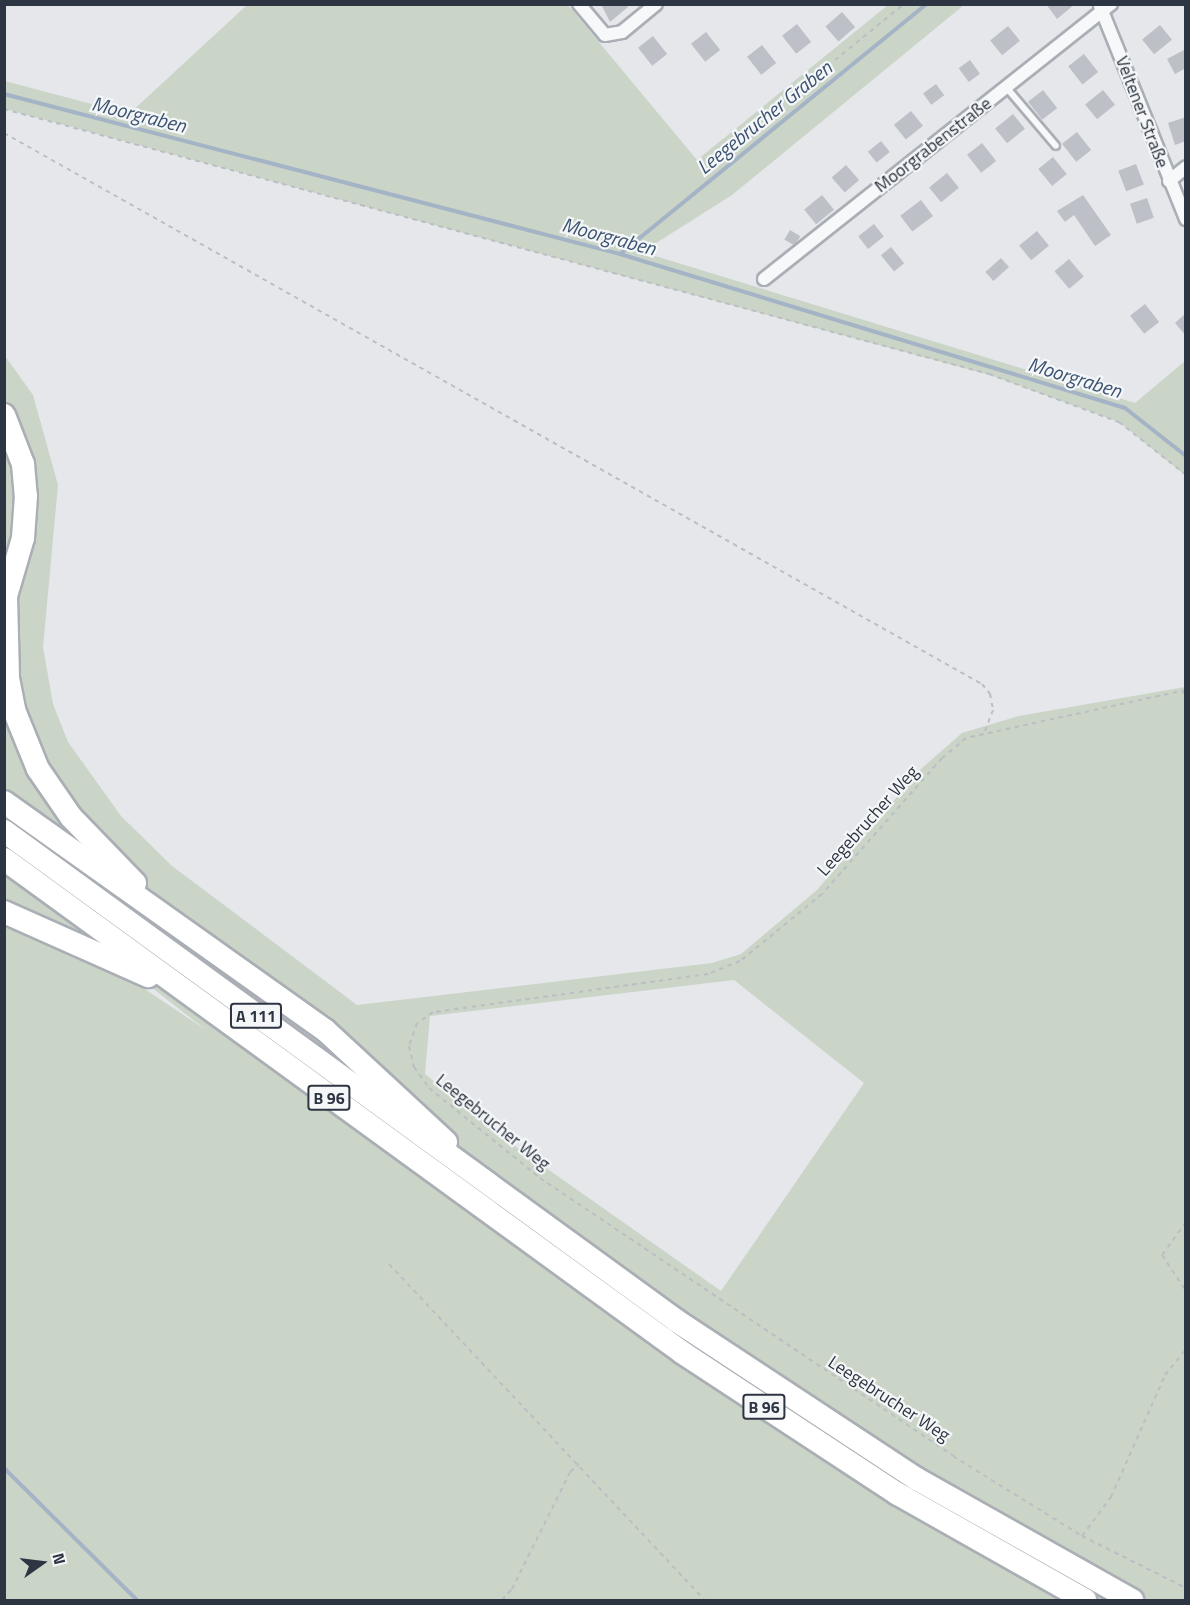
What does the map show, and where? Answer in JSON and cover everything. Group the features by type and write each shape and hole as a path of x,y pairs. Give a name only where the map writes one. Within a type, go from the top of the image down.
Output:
{"highway":[{"path":"4,415 23,464 26,496 23,538 6,596 7,667 14,710 38,769 71,817 189,934"},
{"path":"4,802 338,1042 508,1201"},
{"name":"A 111","path":"4,831 508,1201"},
{"path":"4,859 201,1004"},
{"path":"4,912 66,936 201,1004"},
{"name":"B 96","path":"201,1004 683,1353 898,1494 1085,1600"},
{"name":"B 96","path":"508,1201 677,1321 898,1467 1132,1600"}],"street":[{"path":"579,4 605,35 622,33 657,4"},
{"name":"Moorgrabenstraße","path":"764,279 1104,7"},
{"name":"Veltener Straße","path":"1104,7 1185,219"},
{"path":"1169,181 1185,167"}],"lane":[{"path":"1006,87 1056,146"}],"path":[{"path":"835,60 904,4"},
{"path":"4,108 989,374 1119,422 1185,475"},
{"path":"4,133 982,684 990,694 993,710 984,733"},
{"path":"1184,690 1185,698"},
{"name":"Leegebrucher Weg","path":"1184,690 966,738 942,758 822,894 740,961 708,974 433,1012 412,1031 410,1056 429,1088 540,1178 847,1388 1082,1536 1185,1588"},
{"path":"1185,1222 1162,1255 1185,1291"},
{"path":"389,1264 483,1369 579,1464 704,1600"},
{"path":"1082,1536 1111,1497 1165,1375 1185,1349"},
{"path":"502,1600 512,1589 570,1472 579,1464"}],"shaded area":[{"path":"247,5 568,5 697,160 888,5 964,5 732,195 642,252 1135,403 1185,361 1185,475 1119,422 990,375 5,109 5,81 129,114"},
{"path":"5,356 33,395 58,485 43,647 53,704 68,742 121,816 172,866 357,1005 712,963 741,954 817,890 922,768 962,733 1019,716 1185,687 1185,1600 5,1600 5,922 125,976 206,1030 95,943 5,904","holes":["734,980 864,1083 721,1291 499,1135 425,1074 430,1016"]}],"building":[{"path":"601,4 626,4 628,7 610,22"},
{"path":"1046,4 1075,4 1057,19"},
{"path":"842,12 855,27 839,42 825,26"},
{"path":"797,24 811,42 796,54 782,36"},
{"path":"1160,25 1172,40 1154,54 1142,39"},
{"path":"1008,26 1020,41 1002,55 990,40"},
{"path":"706,32 720,50 705,62 691,44"},
{"path":"653,36 667,54 652,66 638,48"},
{"path":"762,45 776,63 761,75 747,57"},
{"path":"1184,50 1186,68 1175,74 1167,59"},
{"path":"1084,54 1098,72 1082,84 1068,66"},
{"path":"970,60 980,74 969,82 959,68"},
{"path":"936,84 944,95 931,105 923,93"},
{"path":"1043,90 1057,108 1042,120 1028,102"},
{"path":"1103,90 1115,105 1097,119 1085,104"},
{"path":"911,111 923,126 906,140 894,125"},
{"path":"1013,114 1025,129 1007,143 995,128"},
{"path":"1186,117 1186,141 1175,145 1168,123"},
{"path":"1077,132 1091,150 1076,162 1062,144"},
{"path":"881,141 890,152 877,163 868,152"},
{"path":"982,143 996,161 981,173 967,155"},
{"path":"1053,157 1067,174 1052,186 1038,169"},
{"path":"1136,164 1144,185 1126,191 1118,171"},
{"path":"846,165 859,180 845,193 832,177"},
{"path":"947,173 959,188 941,202 929,187"},
{"path":"822,195 834,210 816,224 804,209"},
{"path":"1083,195 1111,235 1095,246 1074,215 1065,222 1057,211"},
{"path":"1147,198 1154,218 1137,224 1130,204"},
{"path":"921,200 933,216 912,232 900,216"},
{"path":"874,224 884,237 868,249 858,236"},
{"path":"790,230 800,236 795,246 784,239"},
{"path":"1037,231 1049,246 1031,260 1019,245"},
{"path":"891,247 904,263 894,272 881,255"},
{"path":"1001,258 1009,267 993,281 985,272"},
{"path":"1069,259 1084,277 1069,289 1054,271"},
{"path":"1145,304 1159,322 1144,334 1130,316"},
{"path":"1186,313 1186,336 1175,323"}],"waterway":[{"name":"Leegebrucher Graben","path":"620,254 927,4"},
{"name":"Moorgraben","path":"4,94 620,254 1125,408 1186,456"},
{"path":"4,1468 137,1600"}]}
